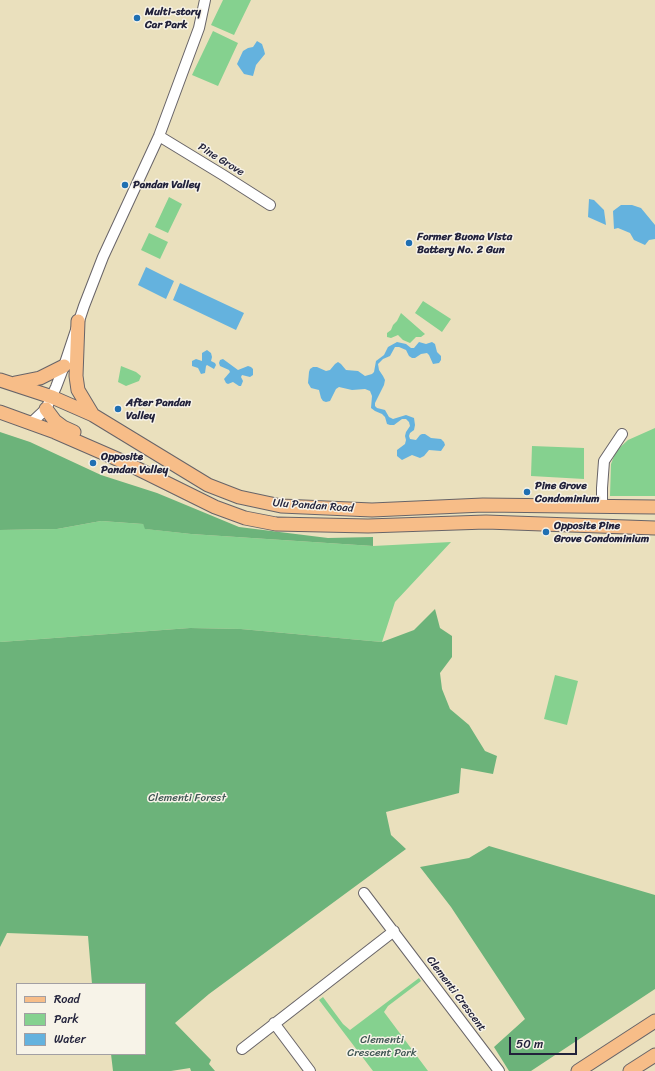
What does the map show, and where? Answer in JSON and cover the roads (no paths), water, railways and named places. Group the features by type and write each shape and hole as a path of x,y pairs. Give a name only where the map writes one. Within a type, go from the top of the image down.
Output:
{"main road":[{"path":"78,321 76,376 78,390 93,415"},
{"path":"14,384 40,378 64,366"},
{"name":"Ulu Pandan Road","path":"0,380 14,384 49,403 93,415 208,485 239,497 281,506 372,510 483,505 655,507"},
{"path":"49,403 55,421 63,427 114,451 123,457 124,462"},
{"name":"Ulu Pandan Road","path":"0,412 31,423 124,462 215,507 245,518 276,524 368,526 486,522 655,528"},
{"path":"578,1071 655,1021"},
{"path":"630,1071 655,1055"}],"street":[{"path":"198,0 200,3 199,28"},
{"path":"31,423 49,403 64,366 78,321 103,257 159,136 199,28 205,0"},
{"name":"Pine Grove","path":"159,136 270,205"},
{"path":"602,507 604,461 622,434"},
{"name":"Clementi Crescent","path":"364,893 499,1071"},
{"path":"242,1049 394,931"},
{"path":"274,1023 310,1071"}],"water":[{"path":"257,41 262,44 265,54 256,65 253,76 244,74 237,64 243,51 253,47"},
{"path":"589,199 594,200 604,210 606,225 588,217"},
{"path":"621,205 632,205 641,208 655,225 655,239 649,240 645,245 634,240 630,233 618,228 614,229 613,211"},
{"path":"146,267 174,281 166,299 138,285"},
{"path":"180,283 244,313 236,330 173,300"},
{"path":"397,342 414,348 419,342 426,344 432,342 435,344 437,352 441,356 439,363 433,364 427,353 412,358 406,350 395,347 390,356 383,359 378,364 379,370 385,380 375,406 385,410 389,417 393,419 406,415 414,418 415,425 414,430 410,433 410,439 416,440 420,435 425,434 431,438 441,439 444,442 445,445 441,451 429,450 420,458 412,455 402,460 397,456 397,450 405,444 406,432 410,426 409,422 406,419 402,419 394,425 387,424 385,417 382,414 371,408 372,396 370,391 365,389 352,390 339,387 336,389 330,401 326,402 321,398 319,390 311,388 308,383 310,369 317,367 326,371 330,370 338,362 346,370 358,371 365,376 372,374 374,372 376,361 384,355 388,347"},
{"path":"207,350 211,353 211,361 216,365 214,369 207,365 205,373 201,374 198,368 192,366 192,361 196,359 202,361 202,353"},
{"path":"223,359 238,370 248,366 251,367 253,369 253,375 250,377 242,375 241,377 243,381 241,386 233,382 228,384 226,383 224,379 230,372 229,370 220,366 220,360"}],"place":[{"name":"Multi-story Car Park","path":"137,18"},
{"name":"Pandan Valley","path":"125,185"},
{"name":"Former Buona Vista Battery No. 2 Gun","path":"409,243"},
{"name":"After Pandan Valley","path":"118,409"},
{"name":"Opposite Pandan Valley","path":"93,463"},
{"name":"Pine Grove Condominium","path":"527,492"},
{"name":"Opposite Pine Grove Condominium","path":"546,532"}],"park label":[{"name":"Clementi Forest","path":"187,798"},
{"name":"Clementi Crescent Park","path":"382,1046"}]}
